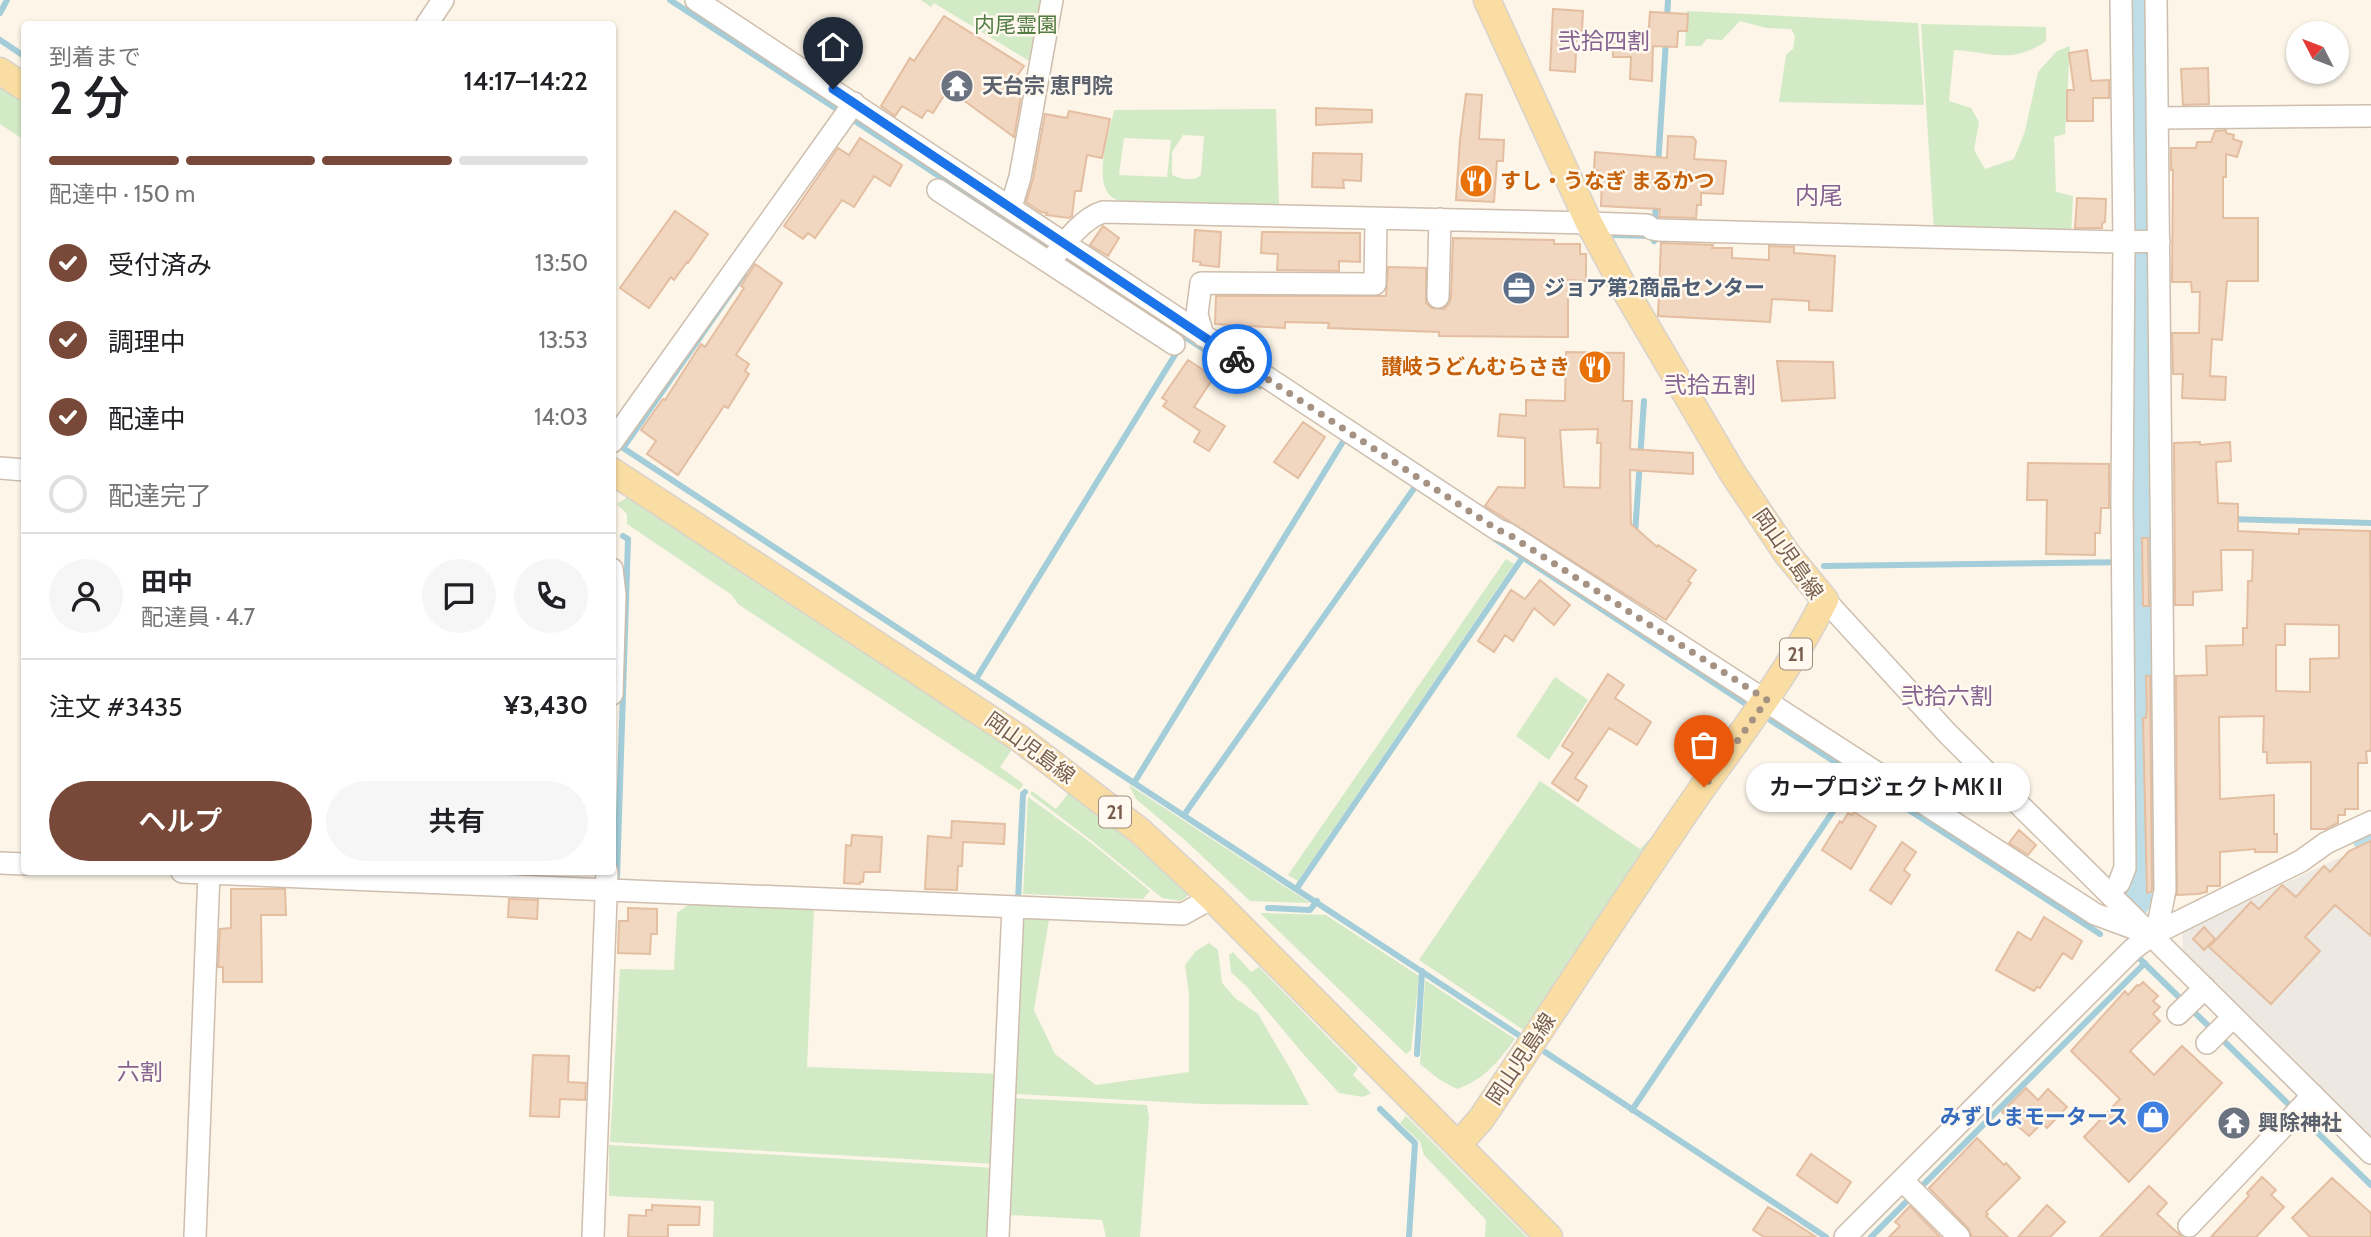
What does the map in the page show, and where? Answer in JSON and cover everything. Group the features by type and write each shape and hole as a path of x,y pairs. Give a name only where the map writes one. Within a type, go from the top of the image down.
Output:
{"main road":[{"name":"岡山児島線","path":"1458,1145 1474,1129 1704,787 1761,708 1799,650 1825,600 1787,554 1732,472 1629,297 1589,223 1488,0"},
{"path":"0,71 21,85"},
{"name":"岡山児島線","path":"616,474 1019,738 1140,831 1212,898 1549,1237"}],"street":[{"path":"429,21 443,0"},
{"path":"696,0 848,111 1011,206 1057,253 1174,344"},
{"path":"1011,206 1020,177 1052,0"},
{"path":"2121,0 2137,37 2158,118 2133,244 2165,890 2159,920 2152,935"},
{"path":"2119,883 2125,868 2124,561 2137,37 2156,0"},
{"path":"616,436 848,111"},
{"path":"2158,118 2371,117"},
{"path":"938,190 1057,253 1203,336 1508,534 1761,708 2095,914 2152,935"},
{"path":"1057,253 1093,215 1103,212 1439,227 1589,223 1647,225 1655,230 2133,244"},
{"path":"1203,336 1197,314 1200,283 1375,284 1376,227"},
{"path":"1438,297 1439,227"},
{"path":"0,468 21,470"},
{"path":"1825,600 1948,734 2152,935 2190,1003 2302,1106 2371,1153"},
{"path":"1850,1235 1910,1188 2114,967 2152,935 2301,861 2326,843 2371,822"},
{"path":"0,863 21,864"},
{"path":"195,1237 209,875"},
{"path":"342,875 607,881 1013,907 1183,914 1212,898"},
{"path":"593,1237 607,881"},
{"path":"998,1237 1013,907"},
{"path":"2189,1226 2302,1106"},
{"path":"1910,1188 1959,1237"}],"shaded area":[{"path":"2371,843 2371,1137 2183,950 2182,932"}],"green space":[{"name":"内尾霊園","path":"921,0 1046,0 1034,64 934,3 931,7"},
{"path":"1687,11 1918,23 1924,105 1779,102 1786,55 1793,49 1795,36 1791,29 1766,28 1740,21 1722,40 1707,39 1701,46 1685,46"},
{"path":"1921,24 2046,27 2046,41 2023,53 2002,55 1954,50 1949,101 1971,108 1979,122 1974,150 1985,169 2014,159 2025,131 2038,72 2057,51 2070,46 2065,134 2054,137 2056,192 2073,196 2071,236 1934,231"},
{"path":"2153,51 2153,188 2142,189 2140,52"},
{"path":"0,86 21,100 21,138 0,124"},
{"path":"1276,109 1279,205 1132,202 1115,199 1108,193 1103,171 1114,110","holes":["1183,135 1204,136 1201,175 1194,179 1172,175 1172,152","1124,138 1171,140 1167,177 1119,175"]},
{"path":"627,497 1013,748 1000,767 1023,784 1022,787 1019,790 738,604 732,595 627,524 627,514 617,504"},
{"path":"1506,559 1514,564 1298,881 1288,875"},
{"path":"1555,677 1588,700 1549,760 1516,736"},
{"path":"1540,781 1640,849 1655,833 1658,835 1525,1031 1419,960"},
{"path":"1129,785 1310,903 1250,901 1136,799"},
{"path":"1032,791 1056,809 1070,791 1182,886 1187,897 1180,901 1162,898 1030,794"},
{"path":"1028,797 1090,842 1150,891 1143,899 1023,894"},
{"path":"692,902 814,907 807,1067 1001,1074 995,1164 610,1142 620,969 674,970 677,913"},
{"path":"1260,913 1326,915 1419,976 1411,1050 1406,1054"},
{"path":"1021,918 1049,920 1034,1010 1055,1054 1096,1085 1189,1072 1189,993 1185,965 1196,951 1209,943 1218,950 1222,983 1235,998 1258,1014 1309,1105 1203,1104 1014,1094"},
{"path":"1233,952 1251,972 1259,967 1358,1068 1353,1075 1371,1093 1363,1097 1339,1093 1231,972 1229,955"},
{"path":"1425,980 1515,1039 1490,1069 1457,1089 1420,1064"},
{"path":"1013,1098 1147,1105 1149,1118 1140,1237 1106,1237 1102,1220 1010,1215"},
{"path":"1406,1116 1527,1237 1485,1237 1486,1220 1424,1155 1420,1142 1400,1123"},
{"path":"609,1145 996,1168 991,1237 713,1237 714,1201 609,1196"}],"building":[{"path":"1553,9 1583,11 1582,32 1577,32 1575,72 1550,70"},
{"path":"1650,12 1688,14 1687,31 1678,31 1677,47 1653,46 1652,81 1630,79 1631,57 1613,57 1613,38 1648,39"},
{"path":"944,16 1024,66 1015,79 1023,85 1014,137 948,89 933,113 927,110 922,118 902,106 895,116 881,106 910,58 914,61"},
{"path":"2087,50 2091,81 2109,80 2109,98 2093,98 2093,121 2067,121 2067,90 2074,90 2069,53"},
{"path":"2208,68 2209,104 2183,105 2181,69"},
{"name":"すし・うなぎ まるかつ","path":"1466,94 1482,95 1479,139 1504,140 1503,161 1497,161 1494,202 1456,200"},
{"path":"1316,108 1372,110 1372,122 1316,125"},
{"path":"1069,111 1110,119 1102,158 1087,155 1081,191 1075,191 1072,216 1069,218 1046,215 1047,213 1026,202 1045,114 1067,118"},
{"path":"2226,130 2226,133 2234,135 2233,139 2242,142 2237,157 2226,154 2223,218 2258,218 2258,281 2227,281 2222,340 2212,339 2210,376 2226,377 2225,400 2182,398 2183,374 2173,374 2172,333 2199,333 2200,292 2192,292 2191,282 2172,282 2171,148 2196,148 2197,142 2211,142 2215,131"},
{"path":"1668,136 1693,137 1696,141 1694,159 1726,161 1723,194 1701,193 1701,205 1697,205 1696,218 1659,217 1660,209 1601,206 1602,177 1597,177 1598,171 1594,170 1595,152 1667,158"},
{"path":"860,138 902,165 890,186 874,176 854,207 842,200 815,238 808,233 803,239 784,226 838,148 849,155"},
{"path":"1313,153 1362,154 1361,181 1343,180 1344,188 1312,187"},
{"path":"2077,198 2106,199 2105,222 2102,223 2102,228 2075,228"},
{"path":"675,211 708,234 688,263 674,280 671,277 649,308 620,288"},
{"path":"1103,226 1119,238 1108,256 1090,245"},
{"path":"1195,230 1221,232 1219,267 1200,265 1201,262 1193,261"},
{"path":"1262,232 1360,233 1360,262 1339,261 1339,271 1277,270 1278,254 1261,253"},
{"path":"1453,238 1554,240 1554,244 1580,244 1580,254 1586,254 1586,281 1568,280 1568,337 1439,336 1439,332 1328,328 1329,323 1285,322 1285,328 1215,324 1216,296 1386,296 1388,267 1426,268 1426,303 1432,308 1444,309 1451,297"},
{"path":"1661,243 1732,248 1732,258 1769,260 1769,246 1794,247 1794,253 1835,256 1832,311 1809,310 1809,301 1772,299 1770,322 1658,316"},
{"path":"755,264 782,283 736,355 749,364 745,371 749,374 728,408 724,406 678,475 647,454 656,441 641,430 663,399 665,400 701,344 705,347 744,288 741,286"},
{"path":"1566,352 1624,353 1623,401 1632,401 1630,449 1693,453 1693,474 1630,470 1631,524 1657,547 1658,545 1696,570 1688,581 1691,583 1666,620 1485,506 1498,487 1525,488 1525,438 1498,436 1500,414 1526,416 1526,400 1565,401","holes":["1598,429 1597,443 1601,443 1600,488 1564,487 1560,430"]},
{"path":"1188,360 1214,377 1194,407 1225,426 1209,451 1194,442 1200,431 1163,406 1167,401 1162,398"},
{"path":"1777,361 1833,362 1835,398 1782,401"},
{"path":"1303,422 1325,437 1298,478 1274,462"},
{"path":"2200,442 2200,445 2230,442 2231,461 2216,462 2218,503 2238,504 2238,531 2299,534 2299,529 2370,531 2371,751 2366,751 2367,763 2358,763 2358,809 2345,809 2345,815 2338,815 2338,823 2326,829 2311,829 2311,762 2267,763 2267,752 2263,752 2264,716 2219,717 2220,799 2274,795 2277,852 2255,852 2255,849 2220,852 2220,886 2207,886 2207,892 2198,894 2177,895 2176,676 2207,675 2206,646 2243,645 2243,628 2247,628 2248,581 2252,581 2253,550 2221,550 2222,590 2193,592 2193,605 2175,605 2174,443","holes":["2285,624 2339,625 2339,658 2310,659 2310,692 2276,691 2276,645 2285,645"]},
{"path":"2028,463 2109,464 2109,508 2101,508 2100,533 2095,533 2095,555 2046,554 2047,500 2027,500"},
{"path":"2142,538 2148,538 2149,606 2143,606"},
{"path":"1540,580 1570,605 1554,625 1534,608 1513,641 1505,635 1494,652 1478,641 1511,590 1525,599"},
{"path":"1608,674 1624,685 1615,698 1651,722 1637,745 1609,728 1575,778 1587,786 1578,801 1552,783 1573,753 1562,746"},
{"path":"2146,676 2150,676 2152,889 2147,893 2143,718 2146,718 2147,707"},
{"path":"1854,812 1876,826 1851,869 1822,850 1840,821 1842,823 1848,813 1852,815"},
{"path":"952,821 1005,824 1004,844 963,842 957,890 925,889 928,836 951,838"},
{"path":"2019,830 2036,845 2028,855 2009,843"},
{"path":"852,835 882,837 880,872 864,872 863,882 860,884 844,883 846,845 851,846"},
{"path":"2371,841 2371,936 2335,905 2305,937 2320,951 2271,1004 2209,947 2251,902 2259,909 2282,885 2296,897 2324,866 2330,872 2349,851"},
{"path":"1902,842 1916,852 1904,870 1910,875 1891,904 1870,890"},
{"path":"231,889 285,889 286,915 261,915 262,982 223,982 223,967 218,967 220,929 231,928"},
{"path":"509,899 538,900 537,919 508,917"},
{"path":"628,908 657,909 657,934 651,934 650,954 618,953 619,921 628,921"},
{"path":"2044,917 2082,941 2072,959 2063,953 2040,988 2037,987 2034,991 1996,970 2018,932 2031,940"},
{"path":"2204,927 2215,939 2204,950 2193,939"},
{"path":"2143,982 2158,996 2153,1001 2160,1007 2153,1014 2160,1021 2130,1051 2154,1075 2182,1046 2222,1083 2129,1182 2084,1137 2120,1099 2071,1051 2125,991 2128,995"},
{"path":"533,1055 569,1056 568,1082 586,1083 585,1100 560,1099 559,1117 530,1116"},
{"path":"2026,1088 2038,1100 2048,1089 2067,1107 2047,1128 2042,1123 2029,1136 2002,1112"},
{"path":"1977,1138 2020,1178 1986,1212 1986,1216 2008,1237 1972,1237 1968,1228 1929,1188"},
{"path":"1811,1154 1851,1182 1837,1203 1797,1175"},
{"path":"2262,1177 2276,1190 2271,1195 2284,1207 2256,1237 2211,1237 2249,1196 2247,1193"},
{"path":"2332,1178 2371,1213 2371,1237 2310,1237 2292,1218"},
{"path":"2149,1186 2167,1203 2157,1214 2182,1237 2100,1237"},
{"path":"652,1205 700,1207 699,1225 668,1225 668,1237 628,1237 629,1215 646,1216 646,1210 652,1210"},
{"path":"2047,1205 2065,1222 2050,1237 2018,1237"},
{"path":"1910,1206 1940,1237 1889,1237 1900,1226 1895,1222"},
{"path":"1768,1207 1816,1237 1764,1237 1753,1230"}],"waterway":[{"path":"0,13 7,0"},
{"path":"670,0 1260,386"},
{"path":"1667,19 1668,0"},
{"path":"2132,900 2137,868 2133,0"},
{"path":"0,40 21,54"},
{"path":"1658,166 1666,40"},
{"path":"2134,127 2140,127"},
{"path":"1654,241 1656,201"},
{"path":"1612,235 1652,236"},
{"path":"623,448 744,274"},
{"path":"976,679 1178,350"},
{"path":"1635,534 1644,401"},
{"path":"1134,783 1344,440"},
{"path":"617,444 1520,1036"},
{"path":"1184,815 1415,487"},
{"path":"2134,519 2141,518"},
{"path":"2230,519 2371,523"},
{"path":"617,878 628,539 623,536"},
{"path":"1495,539 1752,708"},
{"path":"1297,888 1523,557"},
{"path":"1824,566 2135,562"},
{"path":"1761,714 2100,934"},
{"path":"1632,1110 1856,777"},
{"path":"1018,901 1025,792"},
{"path":"2364,839 2371,835"},
{"path":"1268,908 1310,910 1317,901"},
{"path":"2141,960 2371,1185"},
{"path":"1871,1237 2145,963"},
{"path":"1417,1054 1422,971"},
{"path":"1545,1052 1826,1237"},
{"path":"1380,1109 1415,1143 1409,1237"}],"way so far":[{"path":"1237,359 1498,530 1767,700 1704,787"}],"place":[{"name":"天台宗 恵門院","path":"957,86"},
{"name":"すし・うなぎ まるかつ","path":"1476,181"},
{"name":"ジョア第2商品センター","path":"1519,288"},
{"name":"讃岐うどんむらさき","path":"1595,367"},
{"name":"カープロジェクトMKⅡ","path":"1704,787"},
{"name":"みずしまモータース","path":"2153,1117"},
{"name":"興除神社","path":"2234,1123"}],"district":[{"name":"弐拾四割","path":"1604,41"},
{"name":"内尾","path":"1819,196"},
{"name":"弐拾五割","path":"1710,385"},
{"name":"弐拾六割","path":"1947,696"},
{"name":"六割","path":"140,1072"}],"route":[{"path":"833,89 1237,359"}]}
